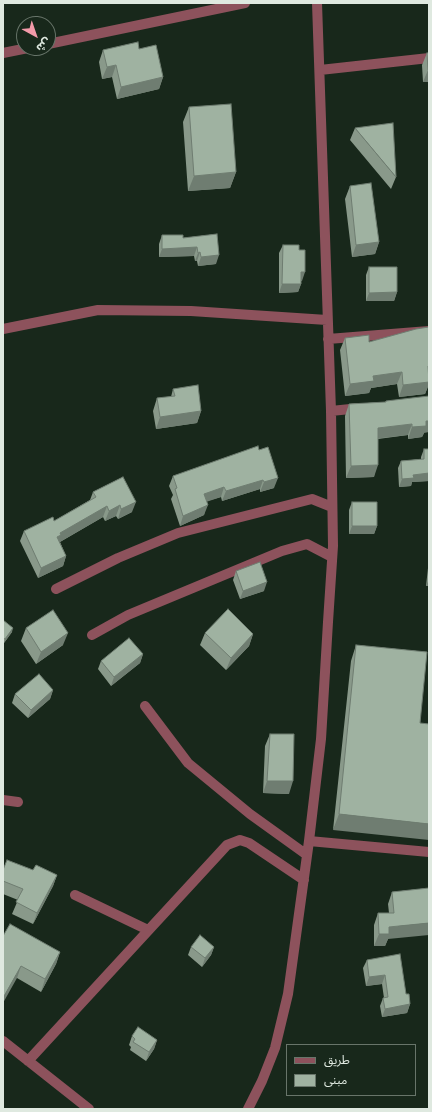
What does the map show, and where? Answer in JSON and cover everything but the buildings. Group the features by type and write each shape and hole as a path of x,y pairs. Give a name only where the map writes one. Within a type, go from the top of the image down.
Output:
{"street":[{"path":"56,42 245,3"},
{"path":"248,1109 262,1081 280,1030 288,994 304,880 321,739 332,557 332,507 331,411 317,3"},
{"path":"3,53 16,50"},
{"path":"320,70 429,58"},
{"path":"3,329 98,310 191,311 328,320"},
{"path":"328,339 429,331"},
{"path":"331,411 368,407"},
{"path":"56,588 118,558 178,533 312,499 332,507"},
{"path":"92,635 128,615 282,551 307,544 332,557"},
{"path":"145,706 188,763 250,814 307,854"},
{"path":"3,800 18,802"},
{"path":"28,1061 227,845 240,840 249,843 304,880"},
{"path":"309,841 429,852"},
{"path":"75,894 148,930"},
{"path":"3,1041 89,1109"}]}
